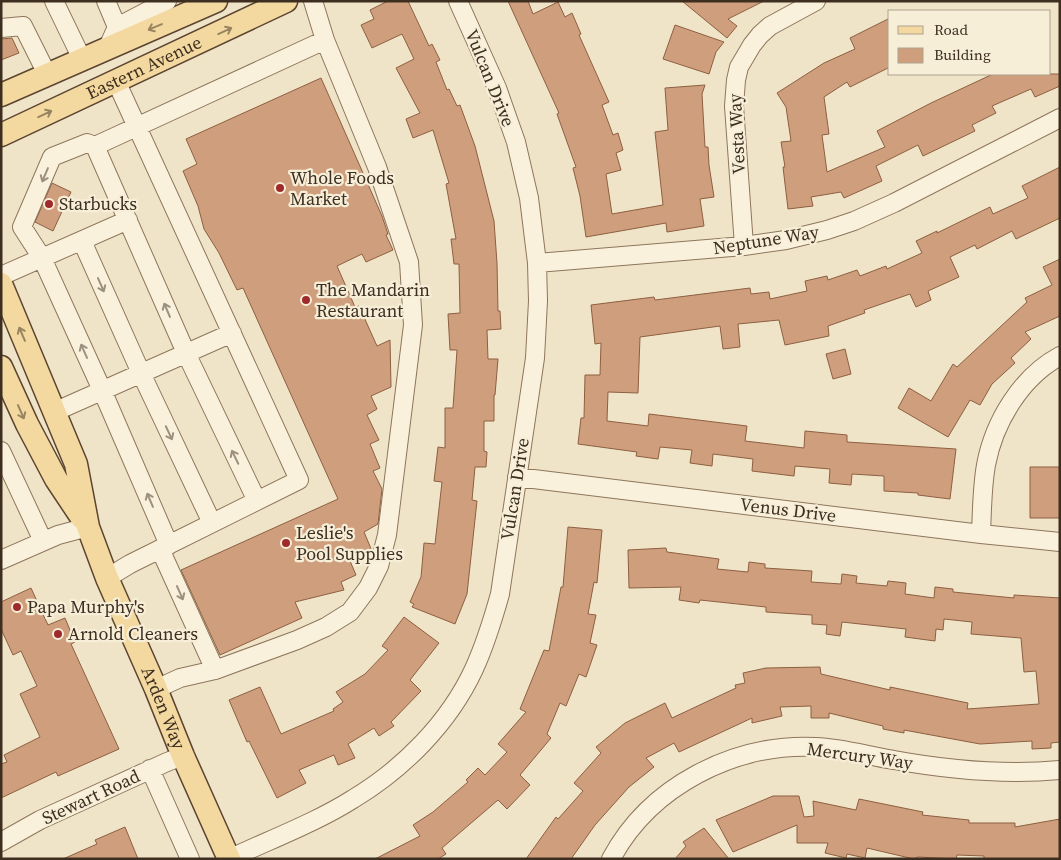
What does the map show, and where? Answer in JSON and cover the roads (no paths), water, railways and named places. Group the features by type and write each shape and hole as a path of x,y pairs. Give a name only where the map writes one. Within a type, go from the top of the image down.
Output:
{"main road":[{"name":"Eastern Avenue","path":"1,95 216,1"},
{"name":"Eastern Avenue","path":"1,135 286,1"},
{"name":"Arden Way","path":"1,284 76,464 88,527 108,578 183,756 229,859"},
{"name":"Arden Way","path":"1,367 27,424 56,479 88,527"}],"street":[{"path":"54,1 82,59"},
{"path":"106,1 117,27"},
{"path":"108,47 117,27 167,1"},
{"path":"156,689 180,678 215,670 297,640 326,627 350,612 372,581 379,566 387,535 413,325 409,262 377,167 324,40 313,1"},
{"name":"Vulcan Drive","path":"229,859 353,800 393,771 417,749 448,712 473,670 491,625 500,594 535,358 538,302 537,263 529,198 516,142 497,88 458,1"},
{"name":"Vesta Way","path":"744,246 734,106 735,86 739,67 752,45 770,26 816,1"},
{"path":"1,28 23,26 47,74"},
{"path":"95,146 324,40"},
{"path":"108,578 130,564 299,480 116,82"},
{"name":"Neptune Way","path":"537,263 744,246 786,240 827,230 854,221 894,203 1060,118"},
{"path":"215,670 102,390 42,258 22,227 52,158 86,142 95,146 186,354 257,501"},
{"path":"1,276 128,220"},
{"path":"82,240 141,373 212,523"},
{"path":"54,412 232,333"},
{"path":"981,534 986,464 1001,421 1026,383 1046,365 1060,356"},
{"path":"1,452 42,541"},
{"name":"Venus Drive","path":"517,477 1060,542"},
{"path":"1,560 42,541 88,527"},
{"name":"Mercury Way","path":"611,859 634,825 657,802 682,783 695,775 739,756 769,749 816,747 848,750 940,767 988,771 1035,772 1060,770"},
{"name":"Stewart Road","path":"1,842 40,820 183,756"},
{"path":"150,770 190,859"}],"place":[{"name":"Whole Foods Market","path":"280,188"},
{"name":"Starbucks","path":"49,204"},
{"name":"The Mandarin Restaurant","path":"306,300"},
{"name":"Leslie's Pool Supplies","path":"286,543"},
{"name":"Papa Murphy's","path":"17,607"},
{"name":"Arnold Cleaners","path":"58,634"}]}
